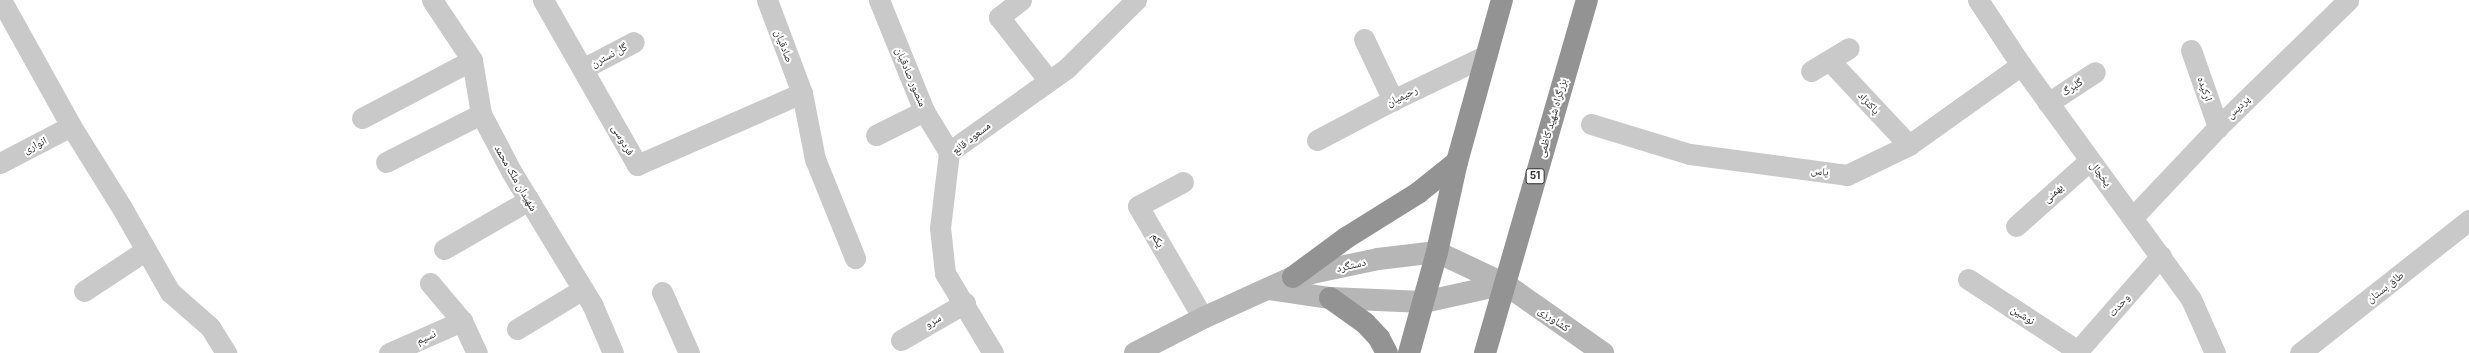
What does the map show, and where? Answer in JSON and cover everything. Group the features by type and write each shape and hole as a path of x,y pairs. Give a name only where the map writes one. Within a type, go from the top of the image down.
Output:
{"highway":[{"path":"1410,353 1437,252 1457,162 1502,0"},
{"name":"بزرگراه شهید کاظمی","path":"1485,353 1587,0"},
{"path":"1293,277 1346,238 1418,193 1457,162"},
{"path":"1330,298 1365,323 1379,338 1387,353"}],"street":[{"path":"1,0 71,126 170,292 210,327 226,353"},
{"name":"شهیدان ملک محمد","path":"432,0 472,60 481,114 529,200 592,304 613,353"},
{"name":"فردوسی","path":"543,0 584,68 638,165 802,93"},
{"name":"صادقیان","path":"767,0 802,93 815,159 855,258"},
{"name":"منصور صادقیان","path":"879,0 924,111 949,152"},
{"path":"1021,0 999,17 1049,81"},
{"name":"مسعود قانع","path":"993,353 946,273 940,228 949,152 1067,68 1136,0"},
{"name":"یخچال","path":"1978,0 2048,103 2191,299 2214,353"},
{"name":"پردیس","path":"2132,218 2218,127 2348,0"},
{"path":"1364,39 1392,100"},
{"name":"گل نسترن","path":"584,68 634,42"},
{"path":"1811,71 1830,61 1849,48"},
{"name":"ارکیده","path":"2191,50 2218,127"},
{"name":"رحیمیان","path":"1317,140 1392,100 1487,55"},
{"path":"362,118 472,60"},
{"name":"پاکنژاد","path":"1830,61 1908,145"},
{"name":"یاس","path":"1591,124 1690,154 1847,174 1908,145 2021,65"},
{"name":"گلبرگ","path":"2048,103 2096,72"},
{"path":"876,134 924,111"},
{"path":"386,162 481,114"},
{"name":"انواری","path":"0,163 71,126"},
{"name":"بهمنی","path":"2016,226 2090,160"},
{"name":"یکم","path":"1183,182 1138,206 1203,318"},
{"path":"444,249 529,200"},
{"name":"طاق بستان","path":"2300,353 2469,220"},
{"path":"84,291 146,250"},
{"name":"کشاورزی","path":"1437,252 1505,284 1603,353"},
{"name":"دستگرد","path":"1140,352 1203,318 1270,290 1293,277 1378,259 1437,252"},
{"name":"وحدت","path":"2077,352 2161,256"},
{"name":"نوشین","path":"1968,279 2077,352"},
{"path":"430,283 462,321 477,353"},
{"path":"1270,290 1330,298 1424,302 1505,284"},
{"path":"517,329 583,289"},
{"path":"662,292 689,353"},
{"name":"سرو","path":"901,340 965,303"},
{"name":"نسیم","path":"390,353 462,321"}]}
